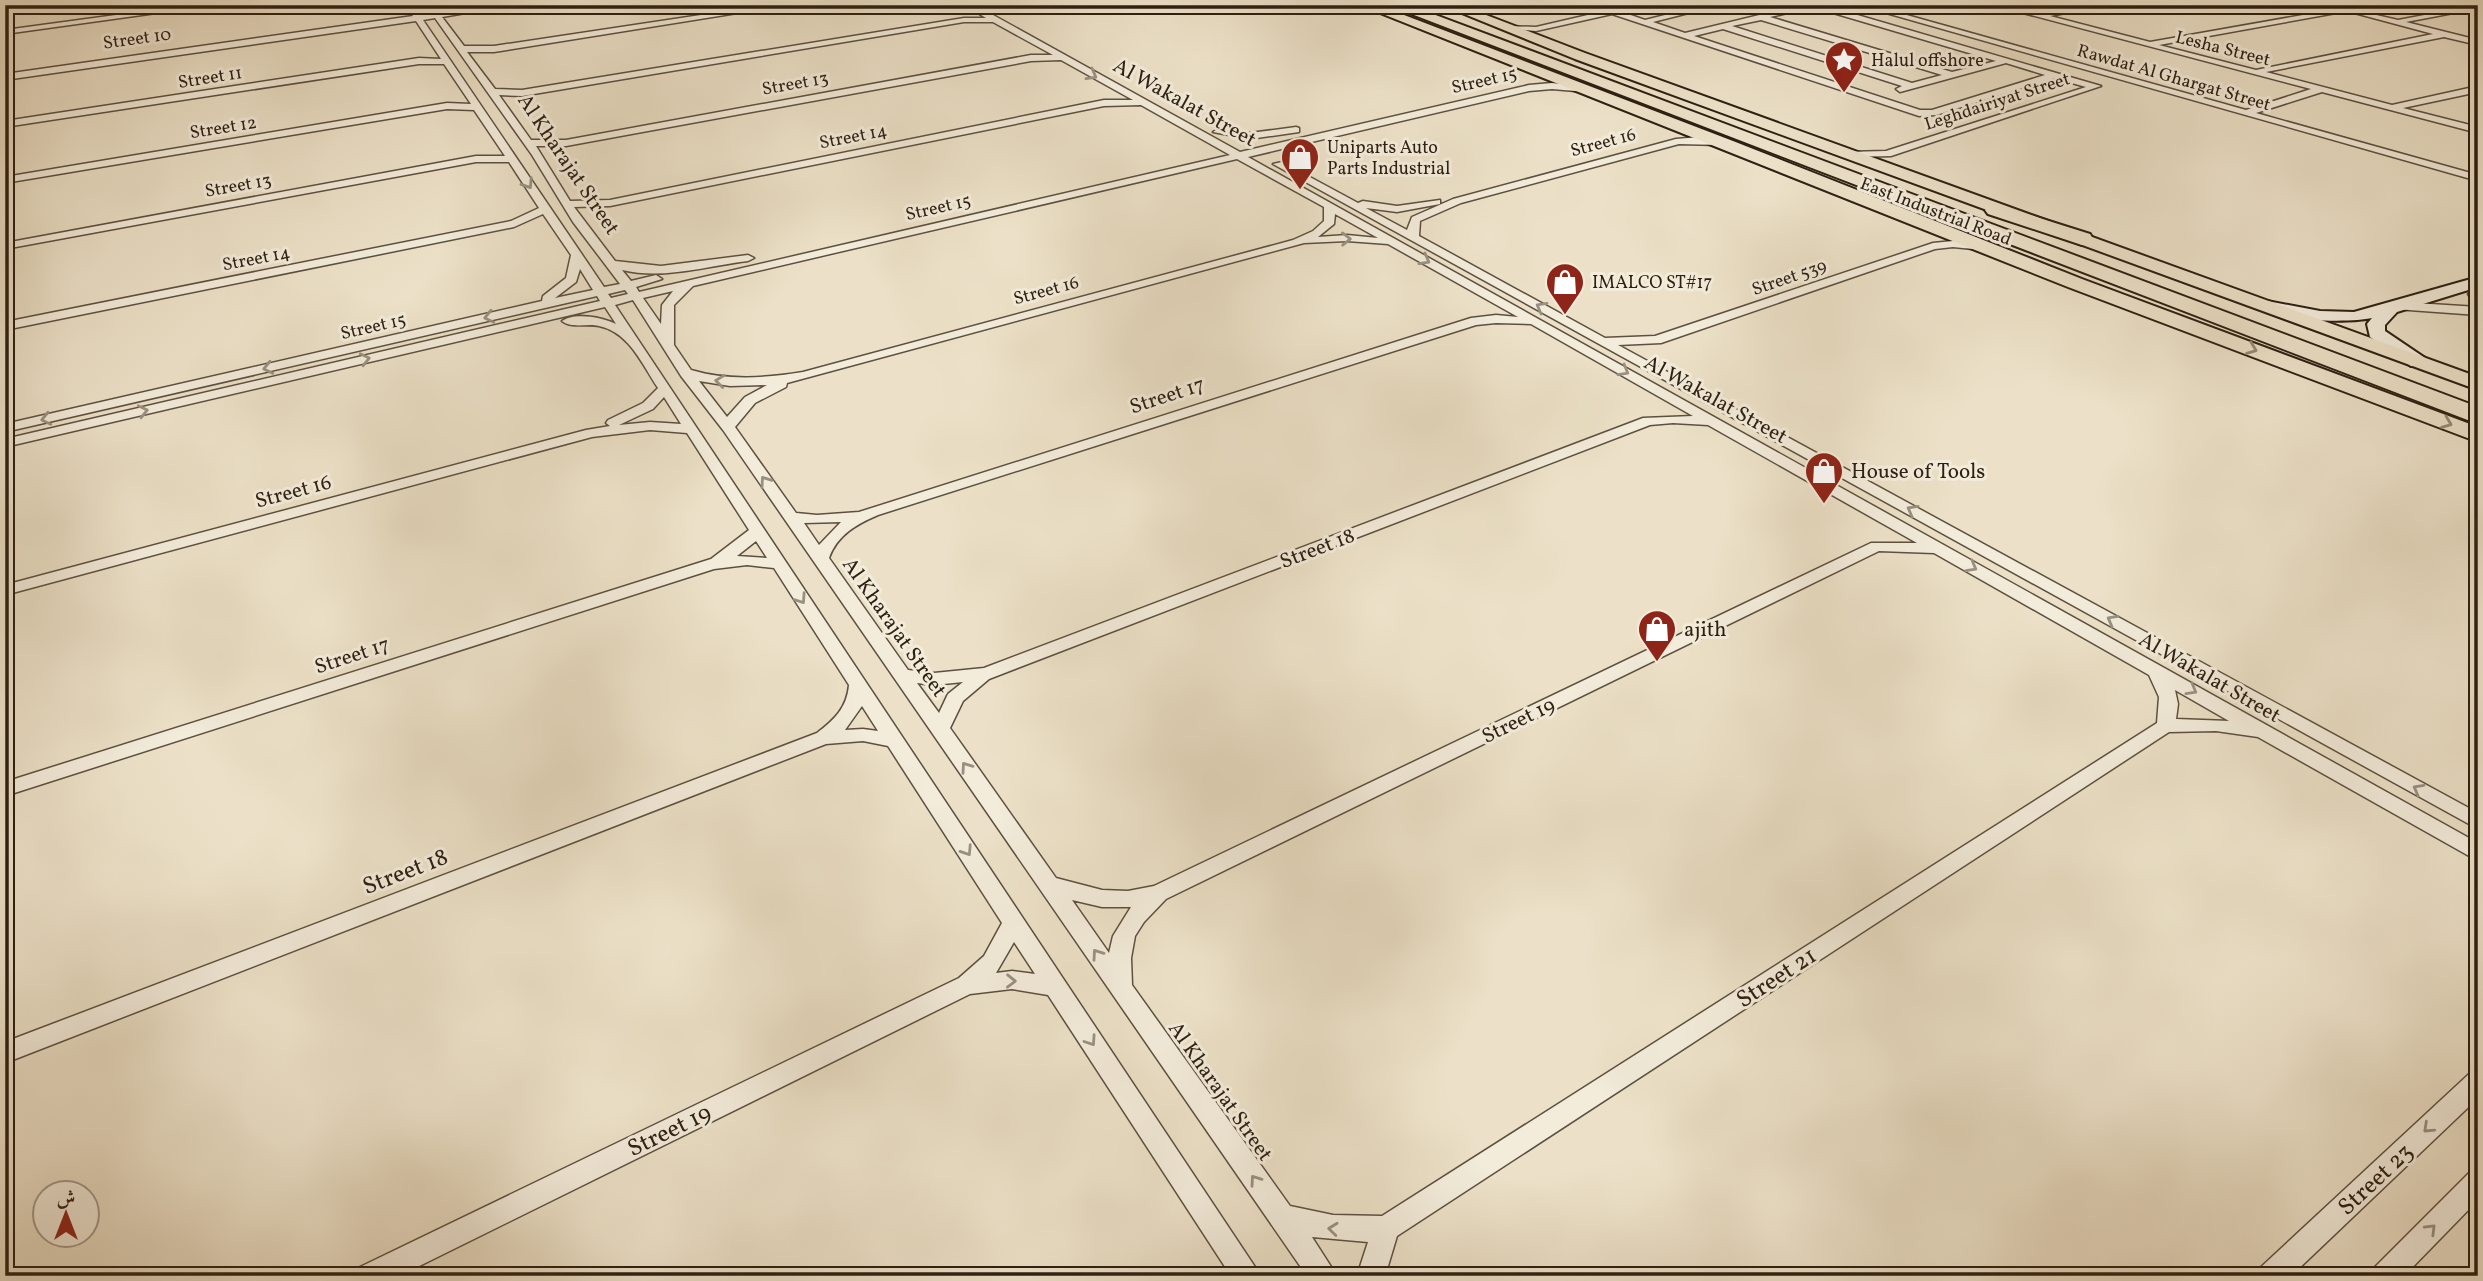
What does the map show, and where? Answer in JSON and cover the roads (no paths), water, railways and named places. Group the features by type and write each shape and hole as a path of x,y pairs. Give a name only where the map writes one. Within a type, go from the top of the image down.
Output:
{"highway":[{"path":"1377,5 1438,28 1504,37"},
{"name":"East Industrial Road","path":"1395,5 1504,37 1832,172 1922,214 2198,311 2478,416"},
{"name":"East Industrial Road","path":"1417,5 1711,115 2198,311 2478,400"},
{"path":"1437,5 1616,79"},
{"path":"1711,115 1807,144 2082,239"}],"main road":[{"name":"East Industrial Road","path":"1366,5 1587,89 1678,133 1727,144 1987,248 2198,311 2478,435"},
{"name":"East Industrial Road","path":"1447,5 1504,37 1534,34 1850,154 2478,384"}],"street":[{"path":"5,32 211,5"},
{"name":"Street 10","path":"5,74 420,13 509,5"},
{"path":"484,7 457,18 460,47 494,49 784,5"},
{"name":"Al Wakalat Street","path":"969,5 984,9 1218,132 1279,177 1395,244 2478,853"},
{"path":"1534,34 1642,5"},
{"path":"1645,22 1716,5"},
{"path":"1782,5 1795,9"},
{"path":"1685,35 1813,5 2095,87"},
{"name":"Rawdat Al Ghargat Street","path":"1861,5 2478,178"},
{"name":"Lesha Street","path":"1997,5 2478,130"},
{"path":"2037,16 2101,5"},
{"path":"2333,5 2478,43"},
{"path":"2457,5 2473,9"},
{"path":"964,20 984,9"},
{"name":"Al Wakalat Street","path":"984,9 995,20 1145,104 1241,151 1309,179 2478,822"},
{"path":"2147,45 2347,9"},
{"path":"2395,22 2473,9"},
{"path":"1614,12 1916,112 1930,113 2054,75"},
{"path":"370,21 420,13"},
{"name":"Street 10","path":"5,74 341,29 420,13"},
{"name":"Al Kharajat Street","path":"420,13 460,47 496,97 533,149 577,220 631,291 686,373 728,427 1323,1276"},
{"name":"Al Kharajat Street","path":"420,13 445,57 896,741 1238,1269"},
{"path":"1761,17 1951,75"},
{"path":"496,97 964,20 995,20"},
{"path":"1850,23 1864,20"},
{"path":"1723,26 1912,86"},
{"path":"1811,32 1837,26"},
{"path":"1914,34 1942,28"},
{"path":"1925,38 1953,31"},
{"path":"2253,72 2445,34"},
{"path":"1934,48 1948,44"},
{"name":"Street 13","path":"1031,58 1046,49"},
{"path":"1894,58 1921,51"},
{"name":"Street 11","path":"5,124 445,57"},
{"name":"Street 13","path":"533,149 1031,58 1063,58"},
{"path":"1870,97 2005,61"},
{"name":"Street 15","path":"631,291 708,278 1144,177 1385,114 1520,83 1531,77 1530,67"},
{"name":"Leghdairiyat Street","path":"1850,154 1883,155 2121,79"},
{"name":"Street 15","path":"5,443 495,330 748,258 1177,162 1295,141 1530,88 1552,86 1587,89"},
{"path":"2245,113 2319,89"},
{"path":"2390,107 2478,89"},
{"name":"Street 14","path":"1104,103 1116,97 1120,90"},
{"name":"Street 12","path":"5,180 475,102"},
{"name":"Street 14","path":"566,204 610,203 1104,103 1145,104"},
{"name":"Street 15","path":"1218,132 1261,136 1385,114"},
{"path":"1169,117 1197,139 1197,150 1177,162"},
{"name":"Street 16","path":"1413,237 1413,224 1416,219 1457,201 1678,133"},
{"path":"1295,141 1283,154 1309,179"},
{"name":"Street 13","path":"5,246 508,152"},
{"path":"1883,155 1895,170"},
{"name":"Street 15","path":"1144,177 1223,168 1279,177"},
{"name":"Street 16","path":"1348,201 1397,209 1457,201"},
{"name":"Street 14","path":"577,220 610,203"},
{"name":"Street 16","path":"728,427 732,418 749,401 775,386 804,376 1297,242 1317,233 1330,222 1329,206"},
{"name":"Street 14","path":"5,326 514,223 545,209"},
{"name":"Street 14","path":"514,223 555,225"},
{"path":"1932,225 1939,234 1938,241 1933,246"},
{"name":"Street 16","path":"1297,242 1348,238 1395,244"},
{"name":"Street 539","path":"1604,341 1656,340 1933,246 1953,244 1987,248"},
{"path":"523,310 569,284 574,274 576,256"},
{"name":"Street 15","path":"610,263 630,269 653,271 748,258"},
{"path":"668,346 669,325 665,312 669,301 681,290 708,278"},
{"path":"2259,304 2337,317 2364,315 2478,282"},
{"path":"2478,289 2474,294 2478,301"},
{"path":"1475,321 1489,309 1487,294"},
{"name":"Street 15","path":"5,428 523,310 603,298"},
{"path":"2418,362 2376,333 2376,324 2395,307 2478,311"},
{"name":"Street 17","path":"791,517 831,519 873,512 1475,321 1508,319 1542,325"},
{"name":"Street 15","path":"495,330 591,320 614,326 630,336"},
{"path":"1648,365 1648,352 1656,340"},
{"name":"Street 16","path":"686,373 710,380 739,383 804,376"},
{"path":"1648,422 1655,415 1659,402 1651,387"},
{"name":"Street 16","path":"591,433 648,406 665,388"},
{"name":"Street 18","path":"901,675 933,678 986,674 1648,422 1686,419 1713,422"},
{"name":"Street 16","path":"5,590 591,433 650,426 689,429"},
{"name":"Street 17","path":"820,560 826,544 840,529 873,512"},
{"path":"1874,512 1882,533 1877,546"},
{"name":"Street 17","path":"712,564 736,550 757,532"},
{"name":"Street 19","path":"1046,883 1104,901 1135,900 1159,893 1877,546 1910,546 1945,552"},
{"name":"Street 17","path":"5,789 712,564 747,560 778,564"},
{"path":"2153,668 2164,683 2170,698 2170,713 2165,726 2216,725 2274,737"},
{"name":"Street 18","path":"940,729 955,698 986,674"},
{"name":"Street 18","path":"824,738 850,712 858,693 858,684"},
{"name":"Street 21","path":"1281,1216 1306,1225 1333,1229 1360,1231 1386,1228 2165,726"},
{"name":"Street 18","path":"5,1054 824,738 863,735 896,741"},
{"path":"2419,819 2478,864"},
{"name":"Street 19","path":"1121,988 1121,941 1132,920 1159,893"},
{"name":"Street 19","path":"370,1276 967,985 997,956 1013,923"},
{"name":"Street 19","path":"967,985 1013,980 1055,987"},
{"name":"Street 23","path":"2271,1276 2478,1082"},
{"path":"2385,1276 2478,1182"},
{"path":"1371,1276 1386,1228"}],"place":[{"name":"Halul offshore","path":"1844,94"},
{"name":"Uniparts Auto Parts Industrial","path":"1300,191"},
{"name":"IMALCO ST#17","path":"1565,316"},
{"name":"House of Tools","path":"1824,505"},
{"name":"ajith","path":"1657,663"}]}
